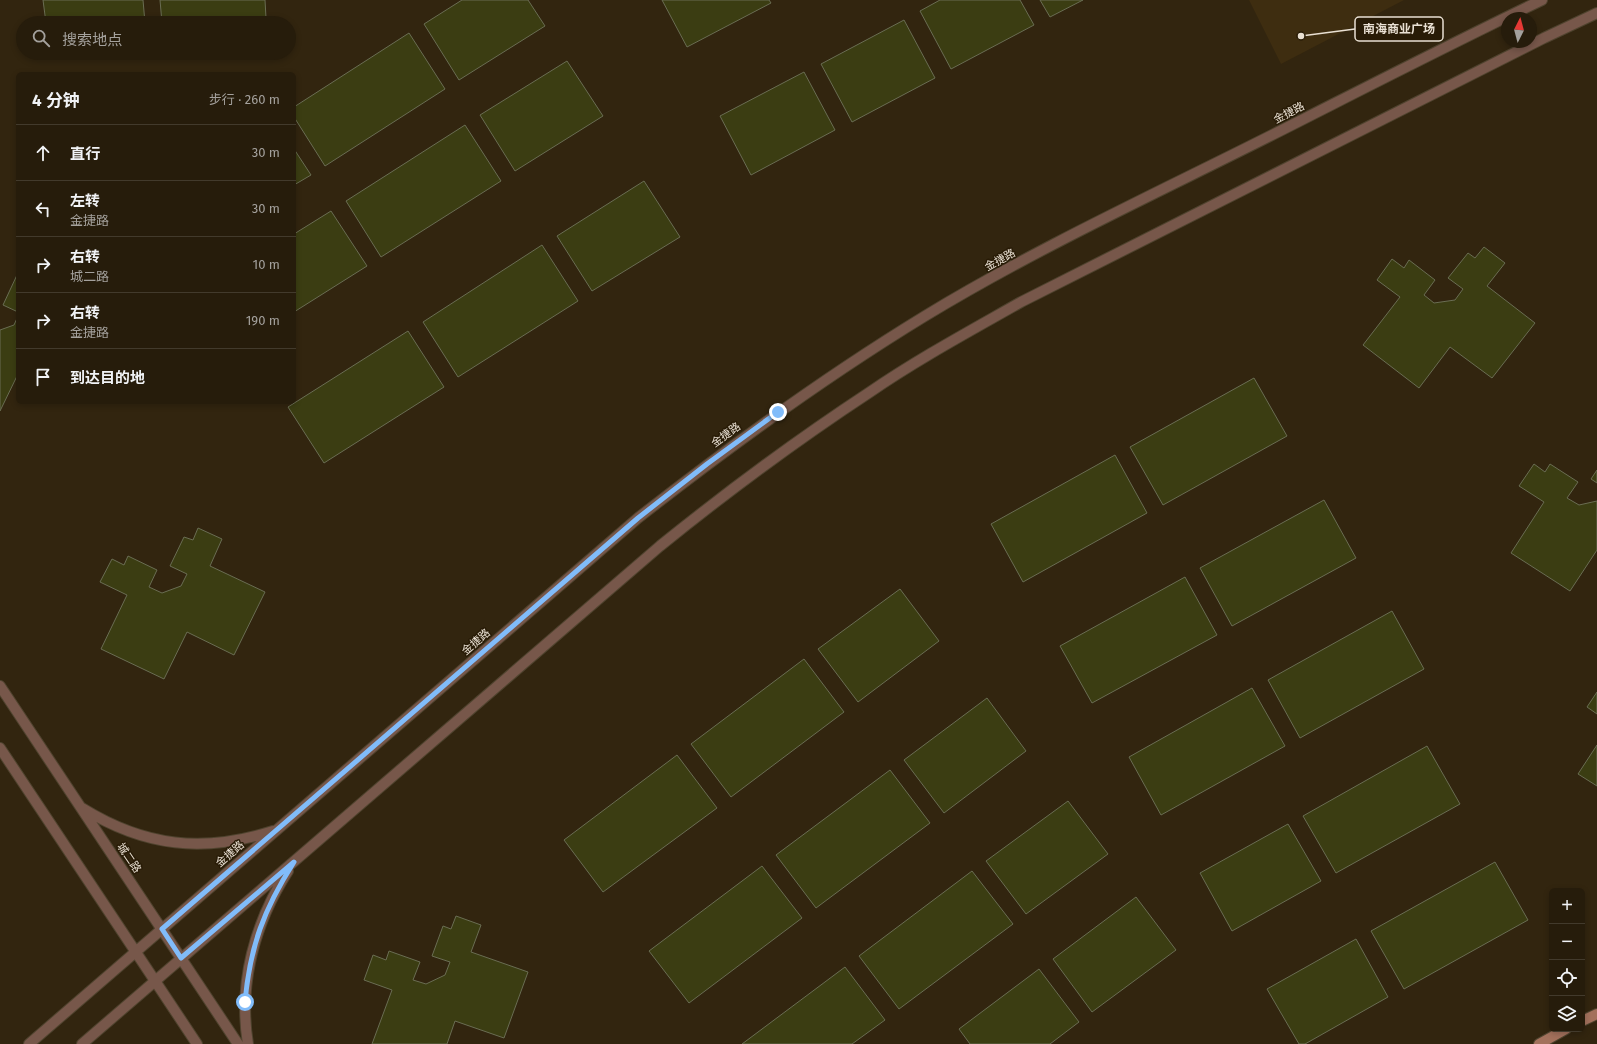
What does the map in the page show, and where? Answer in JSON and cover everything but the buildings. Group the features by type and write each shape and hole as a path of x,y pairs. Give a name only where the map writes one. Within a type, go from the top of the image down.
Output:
{"main road":[{"path":"1585,1020 1597,1014"},
{"path":"1539,1044 1561,1032"}],"street":[{"name":"金捷路","path":"29,1044 638,518 772,416 852,362 927,315 1030,258 1542,0"},
{"path":"82,1044 660,546 734,486 871,391 945,345 1042,291 1544,38 1597,13"},
{"name":"城二路","path":"0,686 238,1044"},
{"path":"0,748 197,1044"},
{"path":"80,806 101,820 124,830 149,838 174,843 226,843 252,838 277,830"},
{"path":"248,1044 245,1002 248,972 255,943 264,914 278,887 294,862"}],"shaded area":[{"path":"1249,0 1404,0 1281,64"}],"place":[{"name":"南海商业广场","path":"1301,36"}],"route":[{"path":"245,1002 248,972 264,914 278,887 294,862 181,958 162,929 638,518 707,464 778,412"}]}
